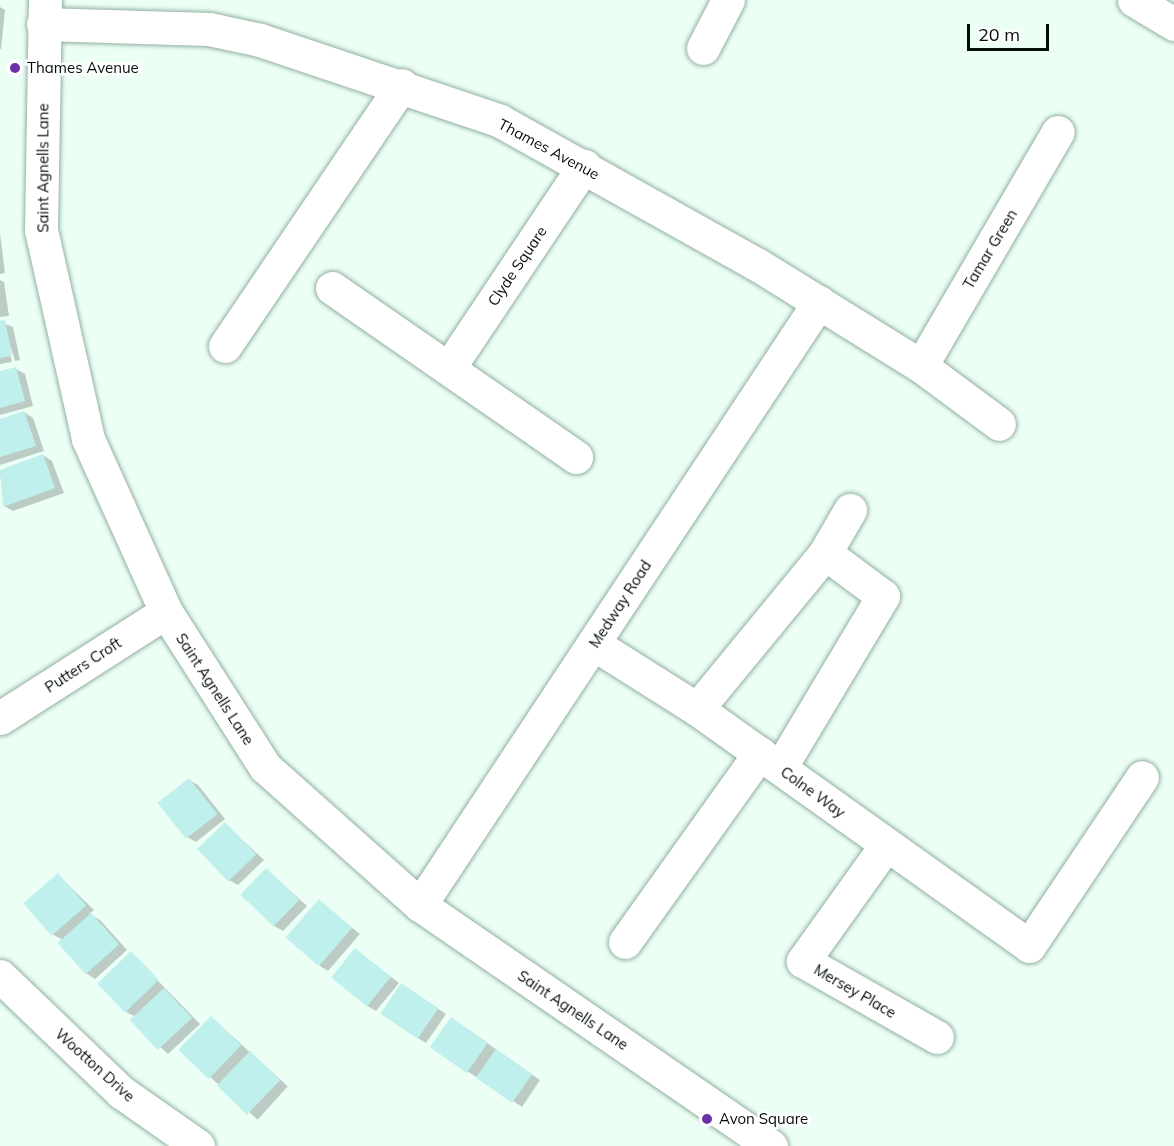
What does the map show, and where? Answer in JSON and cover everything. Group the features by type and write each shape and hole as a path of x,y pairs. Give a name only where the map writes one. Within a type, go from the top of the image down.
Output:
{"street":[{"path":"703,48 728,0"},
{"path":"1134,0 1174,24"},
{"name":"Thames Avenue","path":"44,12 209,29 260,40 402,85 500,121 584,166 819,302 921,366 999,424"},
{"name":"Saint Agnells Lane","path":"44,12 41,230 88,439 166,612 265,767 420,905 771,1146"},
{"path":"225,346 402,85"},
{"name":"Tamar Green","path":"921,366 1058,132"},
{"name":"Clyde Square","path":"450,366 584,166"},
{"path":"332,288 450,366 576,457"},
{"name":"Medway Road","path":"420,905 819,302"},
{"path":"698,709 825,553 850,510"},
{"path":"625,942 770,760 883,596 825,553"},
{"name":"Putters Croft","path":"0,718 166,612"},
{"name":"Colne Way","path":"594,644 698,709 1029,946 1142,777"},
{"name":"Mersey Place","path":"886,845 803,961 937,1037"},
{"name":"Wootton Drive","path":"0,976 121,1092 198,1146"}],"building":[{"path":"5,320 12,356 0,358 0,321"},
{"path":"16,367 25,401 0,408 0,371"},
{"path":"24,411 36,446 0,457 0,419"},
{"path":"43,454 55,488 3,507 0,470"},
{"path":"189,778 217,814 186,839 157,803"},
{"path":"225,822 256,854 228,881 197,849"},
{"path":"266,868 299,900 273,927 240,895"},
{"path":"58,873 86,905 51,936 23,903"},
{"path":"319,899 352,928 319,966 286,937"},
{"path":"91,913 119,944 86,974 58,943"},
{"path":"355,948 391,977 367,1006 331,978"},
{"path":"131,951 159,980 125,1012 97,984"},
{"path":"401,983 438,1008 418,1039 380,1014"},
{"path":"164,988 192,1018 158,1050 130,1020"},
{"path":"211,1016 241,1045 209,1079 178,1050"},
{"path":"451,1017 488,1043 467,1073 430,1047"},
{"path":"496,1049 532,1074 512,1103 476,1078"},
{"path":"250,1051 280,1080 247,1115 217,1086"}],"place":[{"name":"Thames Avenue","path":"15,68"},
{"name":"Avon Square","path":"707,1119"}]}
